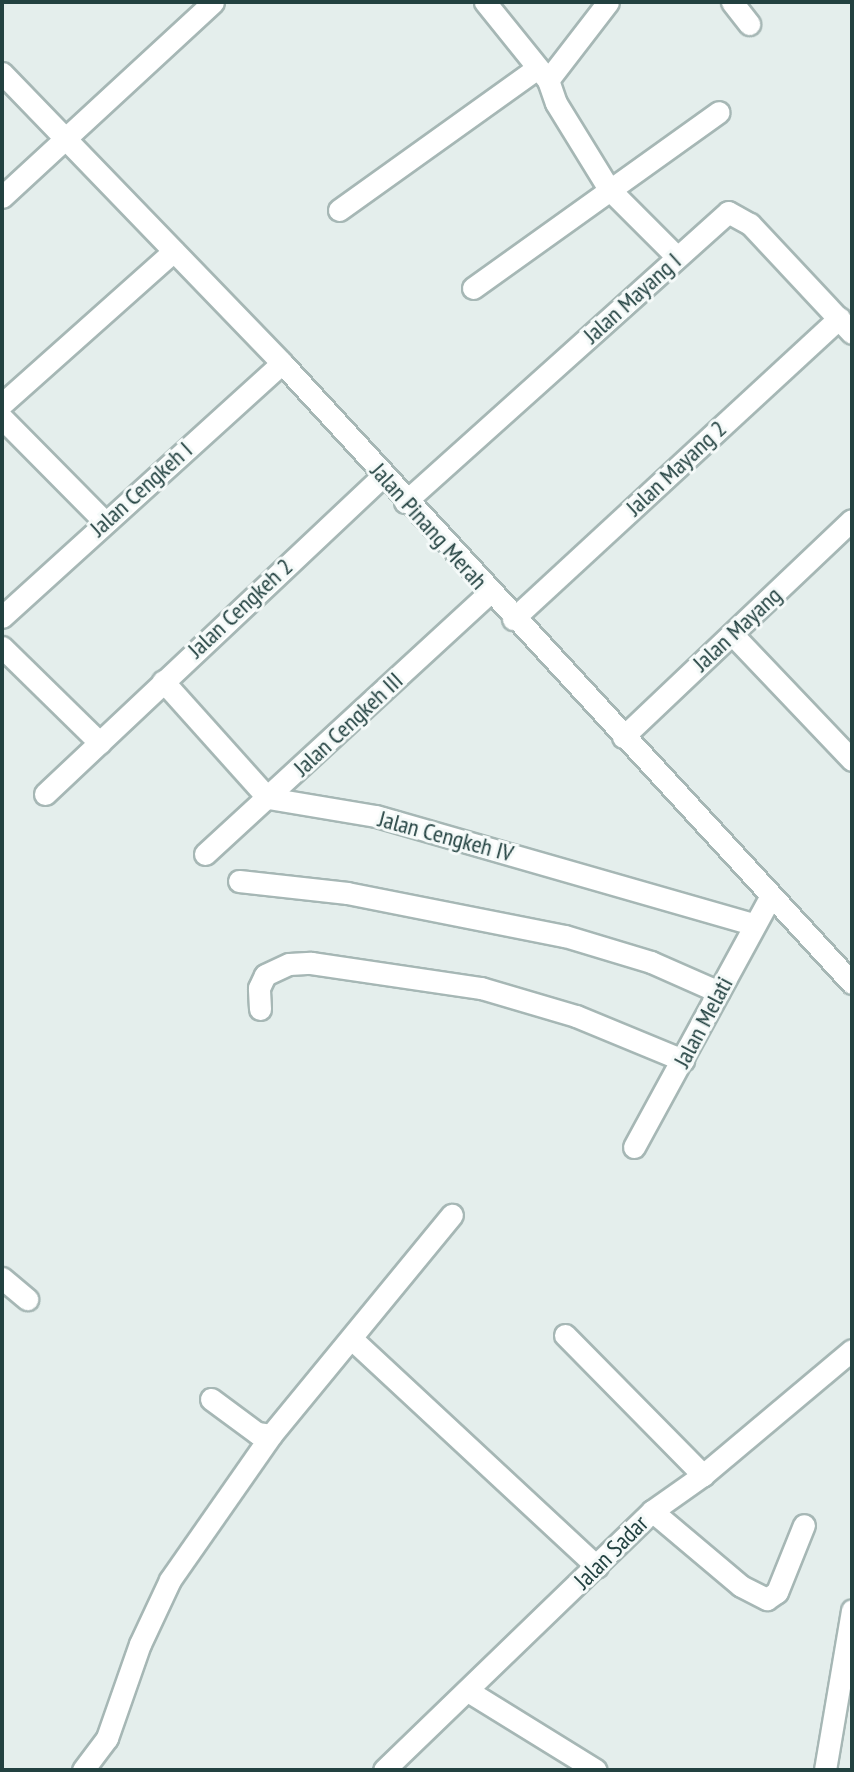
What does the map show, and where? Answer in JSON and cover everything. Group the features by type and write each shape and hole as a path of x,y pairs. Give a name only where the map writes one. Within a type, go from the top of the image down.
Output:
{"street":[{"path":"2,197 66,141 133,71 213,2"},
{"path":"485,2 542,74 556,103 609,189 677,257"},
{"path":"339,209 542,74 608,2"},
{"path":"732,2 750,24"},
{"name":"Jalan Pinang Merah","path":"2,72 282,363 405,502 852,983"},
{"path":"473,288 719,112"},
{"name":"Jalan Mayang I","path":"405,502 715,220 728,212 737,213 846,326"},
{"path":"2,404 174,251"},
{"name":"Jalan Mayang 2","path":"513,619 846,326"},
{"name":"Jalan Cengkeh I","path":"2,617 282,363"},
{"path":"2,418 104,522"},
{"name":"Jalan Cengkeh 2","path":"45,794 100,743 168,688 383,476"},
{"name":"Jalan Mayang","path":"622,737 732,634 848,532"},
{"name":"Jalan Cengkeh III","path":"205,854 489,593"},
{"path":"732,634 852,760"},
{"path":"2,647 100,743"},
{"path":"168,688 268,798"},
{"name":"Jalan Cengkeh IV","path":"268,798 376,816 755,925"},
{"path":"239,881 347,893 565,936 651,962 719,992"},
{"name":"Jalan Melati","path":"634,1147 771,896"},
{"path":"260,1009 259,988 265,975 289,964 311,963 481,988 576,1016 682,1060"},
{"path":"83,1770 107,1738 140,1644 170,1580 271,1435 353,1340 452,1214"},
{"path":"2,1278 27,1300"},
{"path":"565,1335 703,1475"},
{"path":"353,1340 597,1567"},
{"name":"Jalan Sadar","path":"384,1770 652,1511 703,1475 852,1350"},
{"path":"211,1399 257,1433 271,1435"},
{"path":"652,1511 741,1586 767,1599 777,1592 804,1525"},
{"path":"825,1770 846,1668 852,1610"},
{"path":"468,1691 596,1770"}]}
